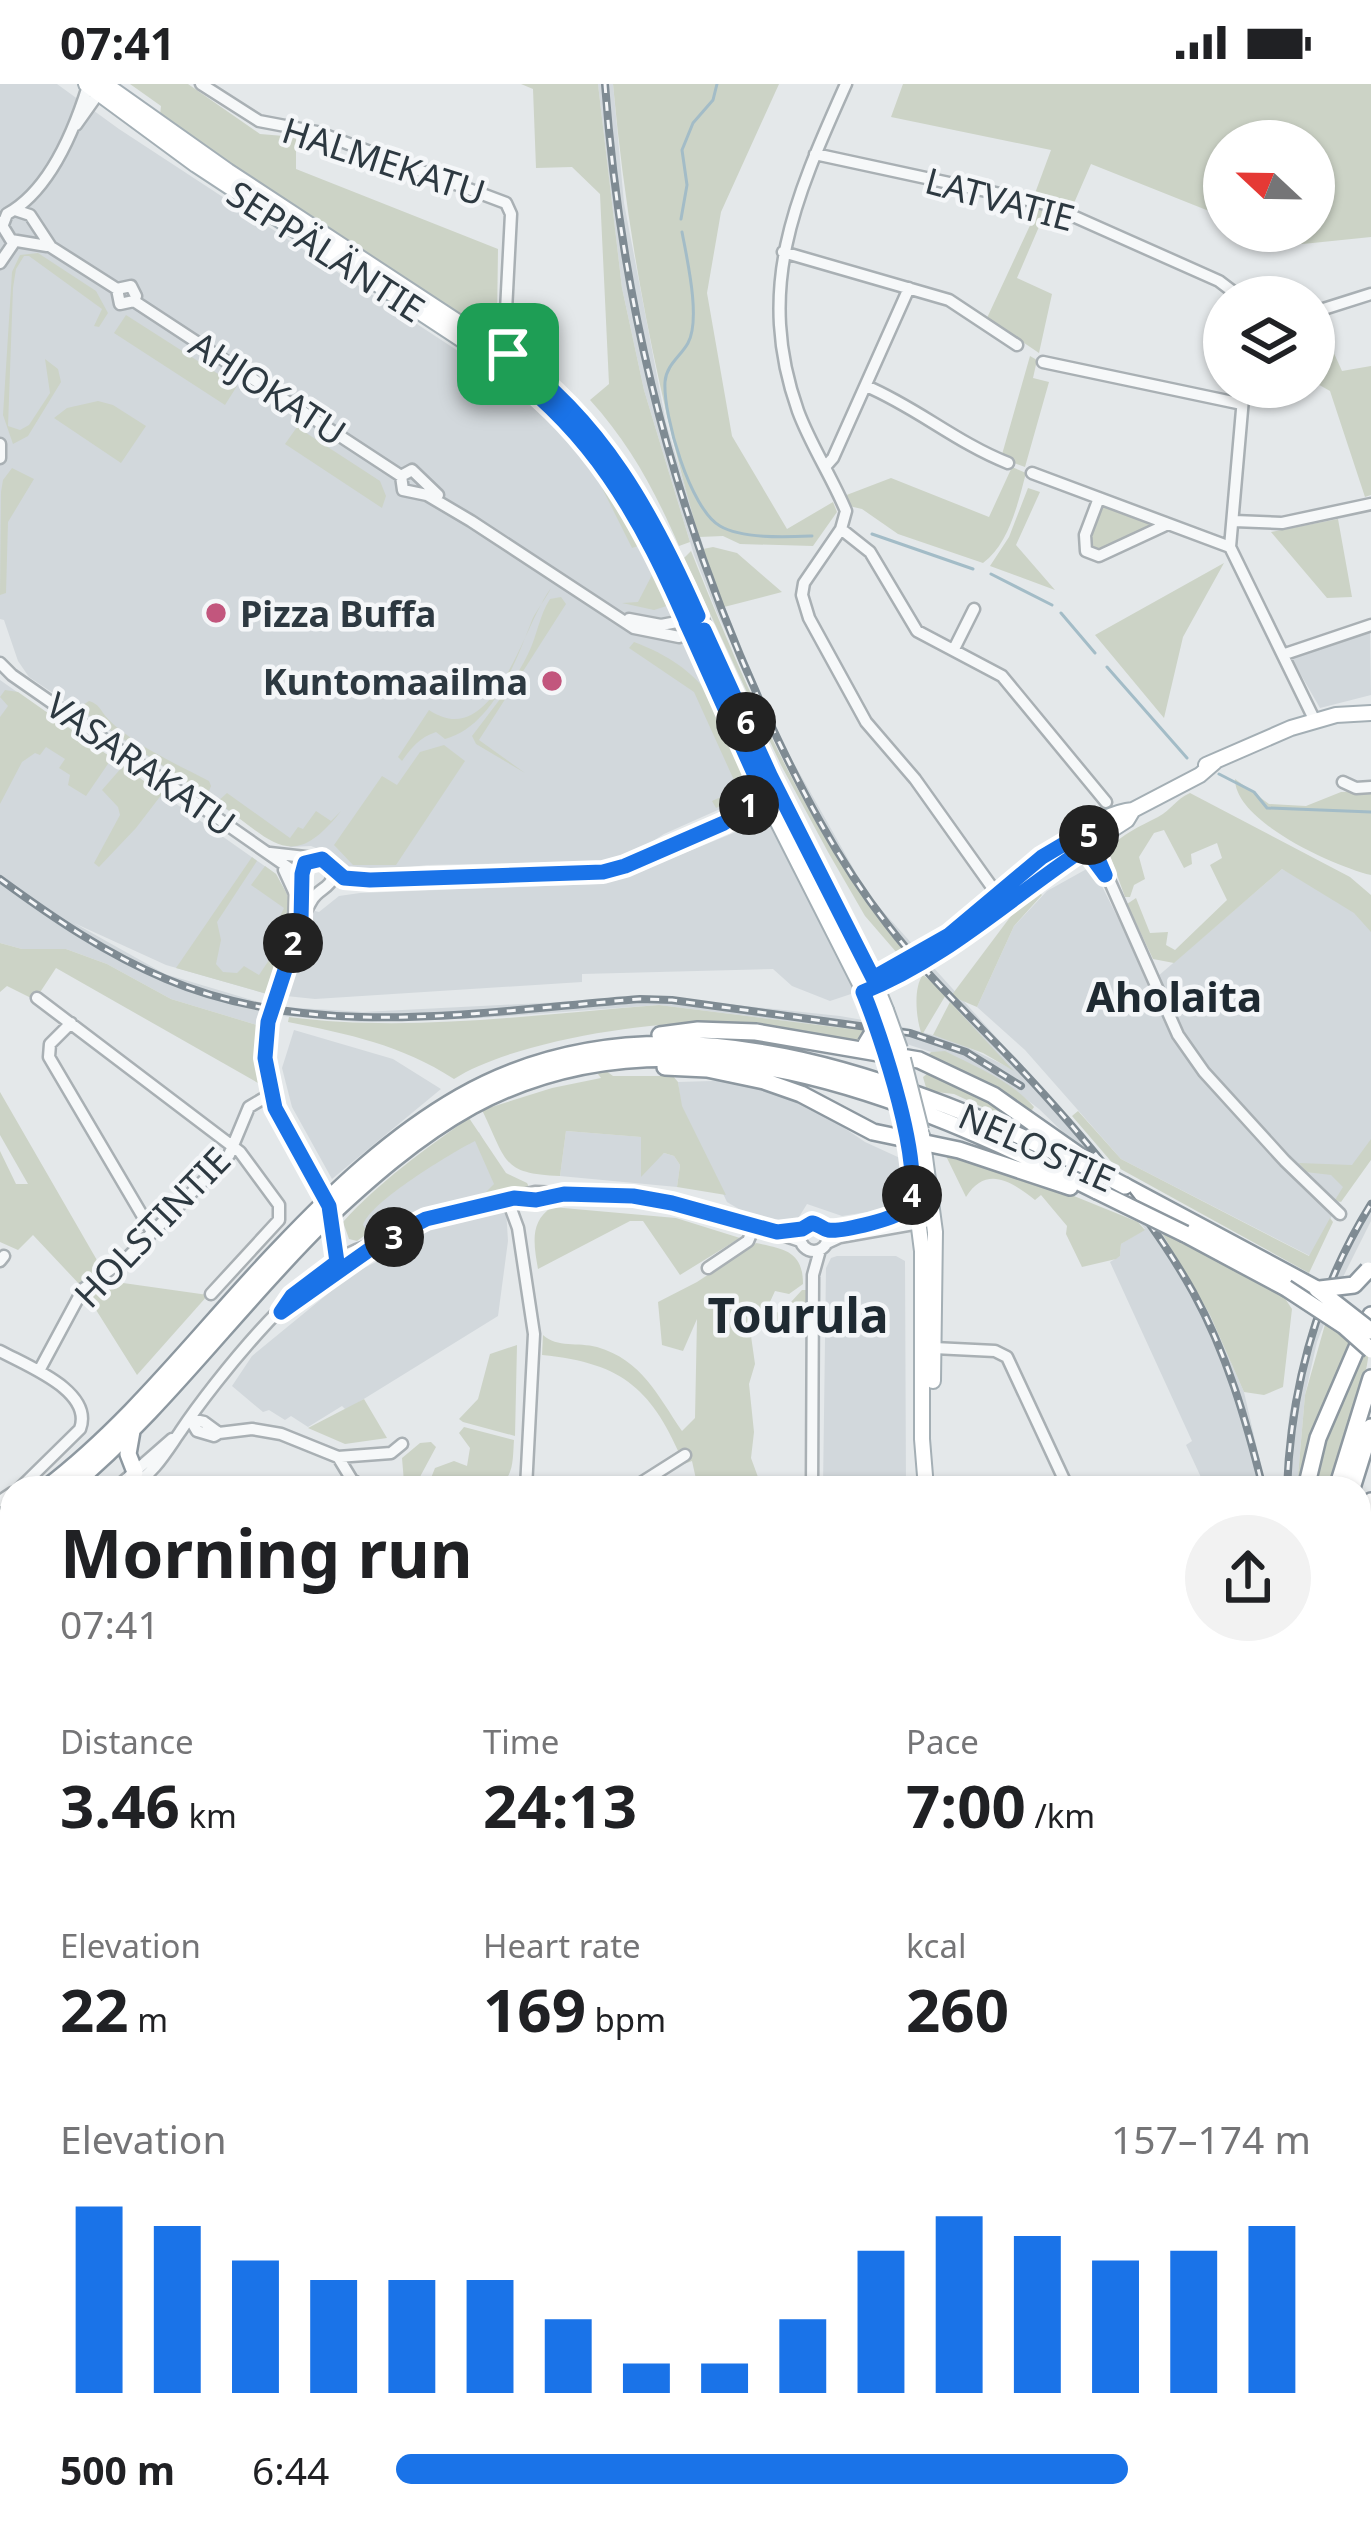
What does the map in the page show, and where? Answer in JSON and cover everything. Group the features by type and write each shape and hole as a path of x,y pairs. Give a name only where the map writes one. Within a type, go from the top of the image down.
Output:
{"highway":[{"path":"877,1026 877,1053"},
{"path":"635,1045 675,1033 719,1030 778,1035 924,1061 1033,1121 1098,1182"},
{"name":"NELOSTIE","path":"60,1476 127,1416 339,1189 422,1120 464,1094 544,1061 635,1045 722,1045 811,1063 962,1112 1060,1155 1186,1234 1288,1281 1317,1289 1371,1331"},
{"name":"NELOSTIE","path":"82,1476 132,1430 290,1256 389,1162 474,1105 546,1075 616,1062 715,1058 808,1076 958,1126 1162,1205 1288,1281 1371,1350"},
{"path":"616,1062 707,1069 764,1081 801,1094 873,1132 914,1133 1069,1186 1098,1182"},
{"path":"1317,1289 1354,1285 1369,1267"},
{"path":"1309,1476 1318,1438 1371,1315"},
{"path":"1341,1476 1371,1378"},
{"path":"1356,1476 1371,1427"},
{"path":"127,1476 132,1430"}],"main road":[{"name":"SEPPÄLÄNTIE","path":"95,86 483,347 542,380 596,434 636,490 774,799 868,989"},
{"path":"868,989 934,951 1085,839 1127,820 1133,810 1201,766 1315,722 1365,714"},
{"path":"868,989 886,1010 877,1053 914,1133 934,1219 930,1476"},
{"path":"868,989 877,1026"},
{"path":"914,1133 913,1190 925,1304 922,1439 928,1476"}],"street":[{"name":"HALMEKATU","path":"201,84 259,121 317,132 506,203 511,214 506,311 483,347"},
{"path":"846,84 798,195 783,252 780,326 786,368 799,414 846,511 842,529 804,583 802,595 809,617 866,722 915,779 1001,900"},
{"path":"9,209 24,205 46,176 95,86"},
{"name":"LATVATIE","path":"815,154 1046,204 1209,276"},
{"path":"0,263 17,241 29,237 46,176"},
{"path":"9,209 27,212 51,247"},
{"path":"0,253 9,209"},
{"path":"2,227 17,241 51,247"},
{"name":"AHJOKATU","path":"51,247 117,290 131,286 134,302 401,476 412,470 418,486 620,617 653,634 695,626"},
{"path":"783,252 970,310 1017,345"},
{"path":"825,466 833,458 909,288"},
{"path":"1335,305 1371,294"},
{"path":"469,368 483,347"},
{"path":"1043,362 1203,396"},
{"path":"866,386 913,409 963,443 1008,463"},
{"path":"1242,408 1230,547 1315,722"},
{"path":"0,444 0,458"},
{"path":"1032,473 1230,547"},
{"path":"1099,498 1084,535 1086,551 1091,554 1100,556 1168,524"},
{"path":"1234,520 1282,523 1371,504"},
{"path":"842,529 871,552 916,632 1002,676 1106,802"},
{"path":"954,649 974,609"},
{"path":"1285,654 1371,625"},
{"name":"VASARAKATU","path":"4,670 302,879"},
{"path":"1343,782 1355,788 1371,787"},
{"path":"301,921 303,867 312,859 326,860 344,878 370,880 603,872 774,799"},
{"path":"1085,839 1178,1036 1285,1161 1340,1214"},
{"path":"270,854 286,872 295,894 292,944"},
{"name":"VASARAKATU","path":"270,854 312,859"},
{"path":"333,869 333,880 314,897 292,944 266,1033 266,1073 287,1132 329,1206 334,1242 343,1262"},
{"path":"302,879 311,889 370,880"},
{"path":"37,998 234,1147 279,1205 281,1216 276,1223 211,1294"},
{"path":"71,1023 50,1044 49,1057 152,1232"},
{"name":"HOLSTINTIE","path":"40,1369 83,1289 120,1264 234,1147 249,1107 271,1094"},
{"path":"897,1217 909,1205 913,1190"},
{"path":"138,1476 162,1459 237,1357 292,1296 368,1245 473,1205 555,1194 633,1196 705,1208 754,1227 814,1240 934,1219"},
{"path":"517,1198 534,1334 527,1476"},
{"path":"814,1240 897,1217 918,1221"},
{"path":"708,1268 748,1240 754,1227"},
{"path":"812,1476 814,1240"},
{"path":"934,1348 1006,1357 1062,1476"},
{"path":"0,1351 40,1369 81,1406 84,1416 80,1429 32,1476"},
{"path":"190,1419 219,1433 252,1429 281,1434 338,1457 391,1453 402,1444"},
{"path":"652,1476 685,1455"},
{"path":"338,1457 350,1476"}],"shaded area":[{"path":"0,84 57,84 556,419 606,478 670,605 748,786 738,801 664,834 633,854 609,861 427,865 354,874 344,870 334,855 272,840 29,677 0,619"},
{"path":"130,84 188,84 260,134 296,137 296,169 498,249 497,322 488,335 251,181 160,115 161,106"},
{"path":"521,84 598,84 622,288 644,390 690,542 679,546 641,469 590,400 609,384 600,194 572,167 536,168 533,89"},
{"path":"598,84 613,84 624,203 666,423 713,579 778,735 869,896 1070,1119 1162,1233 1210,1315 1244,1392 1263,1476 1200,1476 1186,1445 1192,1441 1110,1262 1120,1256 1121,1244 1145,1229 1039,1109 1009,1086 946,1052 931,1052 867,1031 659,1005 360,1022 282,1016 284,1007 363,1012 660,997 903,1027 955,1041 1010,1068 874,913 792,775 694,555 644,390 622,288"},
{"path":"613,84 779,84 721,212 707,293 732,436 787,529 833,502 837,512 813,546 740,544 723,536 699,537 645,313"},
{"path":"903,84 1371,84 1371,237 1335,241 1335,120 1203,120 1203,209 1091,164 1071,210 1034,196 1051,150 891,117"},
{"path":"1040,204 1047,208 1017,278 1052,294 1039,353 987,318"},
{"path":"38,253 96,291 108,313 99,327 94,326 102,309 24,256 13,288 8,426 20,430 29,425 50,393 45,359 58,369 61,382 28,436 13,444 3,415 12,272 20,255"},
{"path":"126,315 237,386 225,405 114,333"},
{"path":"1030,356 1037,360 1033,378 1049,382 1025,467 1001,458"},
{"path":"1335,356 1342,371 1371,366 1371,495 1365,497 1335,406"},
{"path":"98,401 146,426 121,463 54,418 67,408"},
{"path":"297,427 380,481 386,496 382,508 285,444"},
{"path":"1012,467 1026,473 1020,497 1006,534 983,563 898,534 862,509 849,506 844,496 891,478 989,517"},
{"path":"12,468 34,479 8,522 6,593 0,595 1,492"},
{"path":"610,483 670,605 654,610 622,603 638,602 653,573 638,546 632,548 602,488"},
{"path":"1028,488 1040,492 1016,545 1055,590 990,566 1009,537"},
{"path":"1100,504 1156,525 1099,553 1089,548 1090,529"},
{"path":"1338,519 1352,597 1327,598 1271,532"},
{"path":"703,549 737,553 782,592 724,607"},
{"path":"691,551 782,759 838,858 903,950 897,953 865,916 781,765 684,558"},
{"path":"1224,563 1183,637 1164,718 1095,635"},
{"path":"561,597 566,604 479,740 525,773 476,744 472,736 522,665 550,599"},
{"path":"1370,628 1371,695 1320,708 1290,656"},
{"path":"525,638 500,690 477,721 445,739 436,732 430,734 402,761 398,757 429,710 452,719 472,715 489,700"},
{"path":"634,642 681,667 711,698 752,784 740,798 716,808 712,801 738,789 694,692 629,648"},
{"path":"0,680 276,874 292,905 319,912 339,896 360,893 598,884 763,821 857,992 830,1001 792,986 773,969 582,974 582,982 315,999 267,994 166,965 74,923 165,974 262,1003 257,1025 171,999 107,964 66,949 22,949 0,943"},
{"path":"5,690 18,692 112,758 86,796 68,785 70,775 59,768 65,759 46,747 40,755 35,753 22,762 0,804 0,717 8,706 0,697"},
{"path":"89,701 130,738 209,781 207,796 78,708"},
{"path":"444,745 465,761 396,865 353,865 334,845 382,776 397,785 420,752"},
{"path":"123,766 162,794 99,867 94,863 120,815 102,790"},
{"path":"1235,779 1269,804 1306,806 1341,792 1371,791 1371,875 1312,852 1268,826 1239,795"},
{"path":"227,793 290,838 316,811 331,821 341,811 324,831 308,842 281,845 217,802"},
{"path":"1190,793 1350,877 1371,895 1371,932 1354,913 1282,869 1174,963 1153,959 1127,904 1136,898 1150,933 1168,932 1166,945 1175,950 1227,900 1210,865 1222,858 1217,843 1191,854 1192,864 1184,868 1164,830 1154,833 1139,857 1145,879 1134,885 1130,897 1125,897 1108,850"},
{"path":"252,857 257,861 217,922 221,940 216,964 223,972 237,973 244,966 259,975 273,954 267,943 284,908 251,885 265,866 276,874 293,905 267,994 176,968"},
{"path":"1092,866 1150,983 1282,869 1371,914 1371,1154 1310,1256 1121,1159 1025,1050 977,1007 1014,926 1047,891"},
{"path":"1039,892 1042,895 1014,926 977,1007 951,996 1014,912"},
{"path":"0,943 22,949 66,949 107,964 171,999 257,1025 258,1083 56,968 35,1000 7,986 0,992"},
{"path":"923,975 947,993 922,1035 916,1004"},
{"path":"950,1002 1014,1071 983,1053 933,1035"},
{"path":"659,1005 867,1031 860,1042 711,1022 635,1028 553,1042 481,1065 454,1079 394,1049 288,1022 289,1017 427,1023"},
{"path":"294,1030 393,1059 441,1089 332,1179 292,1107 282,1068"},
{"path":"945,1051 1015,1090 1034,1107 1030,1113 972,1076 927,1056"},
{"path":"602,1068 613,1076 673,1076 682,1106 726,1195 677,1187 680,1165 664,1153 641,1177 641,1137 566,1131 560,1176 526,1172 508,1161 482,1110 601,1078"},
{"path":"932,1070 989,1099 1030,1129 954,1094 927,1091 923,1077"},
{"path":"745,1080 803,1100 865,1142 900,1158 903,1190 898,1199 880,1210 842,1216 807,1204 787,1226 749,1215 727,1202 681,1106 678,1082"},
{"path":"0,1092 109,1281 208,1295 137,1375 81,1286 33,1235 18,1250 0,1242 0,1151 16,1184 28,1184 0,1135"},
{"path":"1078,1111 1121,1159 1309,1256 1330,1218 1333,1222 1309,1273 1115,1166 1072,1116"},
{"path":"469,1118 506,1173 530,1189 450,1207 449,1203 486,1192 494,1184 475,1141 395,1191 369,1215 363,1225 368,1233 357,1241 349,1239 343,1222 357,1207"},
{"path":"566,1131 642,1137 641,1174 664,1153 674,1156 680,1165 677,1187 560,1176"},
{"path":"479,1132 505,1193 508,1241 498,1316 346,1410 342,1406 308,1427 291,1416 285,1420 269,1410 263,1412 232,1386 252,1356 352,1274 380,1260 361,1226 364,1213"},
{"path":"1371,1139 1371,1160 1341,1202 1335,1200 1343,1187 1331,1175 1306,1172 1299,1163 1352,1165"},
{"path":"946,1156 1037,1181 1138,1222 1145,1230 1121,1244 1116,1259 1082,1267 1066,1234 1067,1226 1041,1195 1035,1200 1008,1182 990,1179 966,1197"},
{"path":"1371,1199 1371,1221 1317,1342 1305,1395 1298,1476 1286,1476 1289,1415 1310,1328 1345,1245"},
{"path":"552,1207 676,1218 740,1238 680,1275 643,1221 630,1221 538,1269 536,1227"},
{"path":"1162,1233 1282,1294 1292,1309 1283,1387 1264,1395 1244,1392 1210,1315"},
{"path":"756,1243 783,1250 800,1265 803,1284 789,1294 775,1291 769,1304 771,1311 781,1313 807,1290 808,1328 792,1329 782,1320 765,1324 751,1336 755,1364 749,1384 754,1432 751,1458 758,1476 695,1476 692,1461 684,1464 660,1417 632,1385 595,1365 542,1355 543,1335 613,1353 647,1381 682,1431 695,1418 697,1319 683,1351 662,1345 658,1302"},
{"path":"896,1256 905,1261 906,1476 823,1476 826,1268 831,1258"},
{"path":"1326,1321 1351,1343 1298,1476 1305,1395"},
{"path":"1371,1324 1362,1387 1332,1476 1312,1476"},
{"path":"517,1345 515,1436 463,1422 459,1419 478,1399 490,1354"},
{"path":"364,1399 387,1438 345,1444 308,1428"},
{"path":"464,1427 514,1440 508,1476 432,1476 435,1468 454,1461 467,1466 470,1448 459,1433"},
{"path":"431,1442 436,1447 420,1476 404,1476 402,1458 420,1443"}],"waterway":[{"path":"681,219 687,185 682,150 693,123 713,100 717,84"},
{"path":"682,232 692,289 692,332 665,382 674,438 689,482 709,516 729,530 812,536"},
{"path":"872,534 973,569"},
{"path":"991,574 1052,605"},
{"path":"1061,613 1095,653"},
{"path":"1107,667 1187,758"},
{"path":"1219,774 1254,792 1267,808 1371,812"}],"railway":[{"path":"605,84 624,247 656,406 703,560 778,740 835,848 887,924 1088,1144 1175,1262 1226,1363 1260,1476"},
{"path":"0,879 80,934 144,969 223,998 281,1010 400,1017 672,1000 910,1033 966,1052 1021,1086"},
{"path":"1288,1476 1294,1413 1310,1341 1336,1271 1371,1204"}],"place":[{"name":"Pizza Buffa","path":"216,613"},
{"name":"Kuntomaailma","path":"552,681"}],"district":[{"name":"Aholaita","path":"1174,995"},
{"name":"Tourula","path":"798,1314"}],"route":[{"path":"508,354 486,341 480,352 537,392 597,455 622,493 692,635 704,630 771,777 873,978 949,935 1042,857 1086,831 1105,875 1085,848 1029,884 937,956 863,992 908,1138 913,1190 909,1205 897,1217 826,1230 812,1223 777,1232 658,1200 613,1195 555,1194 473,1205 426,1219 376,1245 281,1312 292,1296 337,1262 329,1206 275,1108 265,1058 268,1022 301,921 305,863 322,859 344,878 370,880 603,872 724,823 765,797 757,780 692,635 686,622 698,616 636,490 585,420 508,354"}]}
